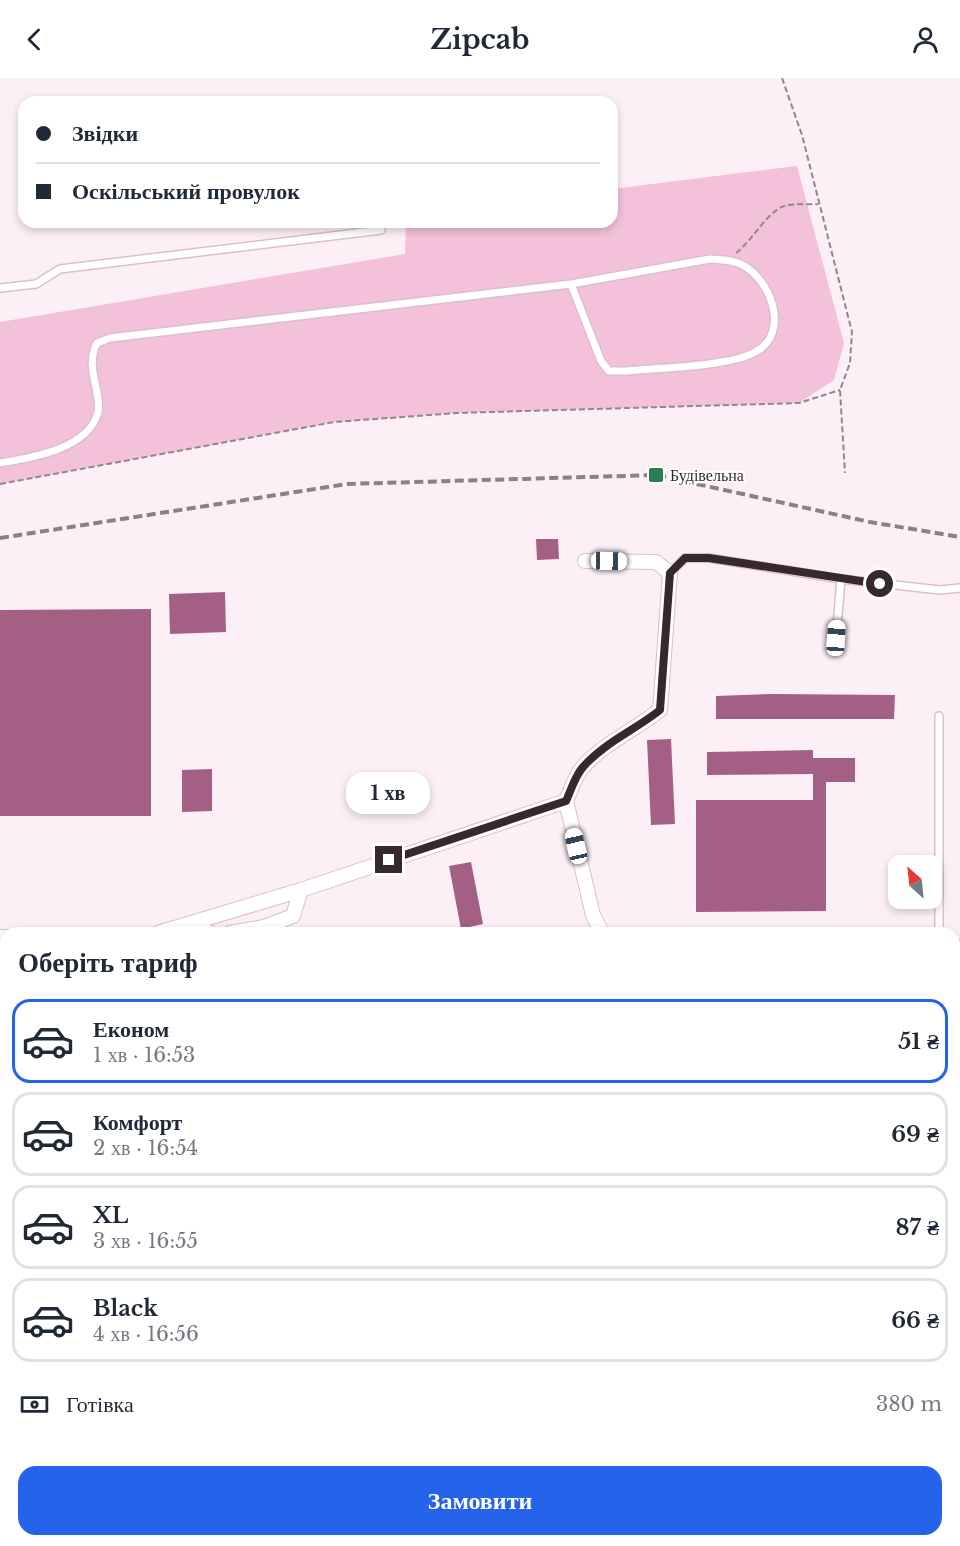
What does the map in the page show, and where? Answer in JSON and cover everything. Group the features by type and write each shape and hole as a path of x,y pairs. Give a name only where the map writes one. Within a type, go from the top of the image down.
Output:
{"street":[{"path":"585,561 656,562 670,573 660,710 640,726 608,745 582,768 566,801 593,915 599,927"},
{"path":"181,927 301,890 566,801"},
{"path":"264,927 292,916 301,890"},
{"path":"192,924 198,927"}],"lane":[{"path":"0,288 36,284 60,269 381,230"},
{"path":"0,463 33,458 61,449 84,434 98,412 92,353 97,343 110,338 571,284 710,259 727,260 744,266 757,277 775,315 774,332 757,351 732,360 626,371 609,370 601,361 571,284"},
{"path":"670,573 685,558 709,558 841,579 940,590 960,588"},
{"path":"836,638 841,579"},
{"path":"939,716 939,927"}],"path":[{"path":"782,78 802,135 852,332 850,363 840,390 845,473"},
{"path":"727,260 749,244 772,214 785,206 818,204"},
{"path":"0,484 334,422 457,413 799,404 840,390"}],"shaded area":[{"path":"797,166 844,343 834,380 799,403 457,413 334,422 0,484 0,322 405,254 406,228 618,228 618,188"}],"building":[{"path":"536,539 558,539 559,559 537,560"},
{"path":"225,592 226,632 170,634 169,594"},
{"path":"151,609 151,816 0,816 0,610"},
{"path":"895,695 894,719 716,719 716,696"},
{"path":"671,739 675,824 651,825 647,740"},
{"path":"813,750 813,758 855,758 855,782 826,782 826,911 696,912 696,800 813,800 813,774 707,775 707,752"},
{"path":"212,769 212,811 182,812 182,770"},
{"path":"471,862 483,924 461,927 449,866"}],"railway":[{"path":"0,538 347,484 656,475 870,522 960,537"}],"place":[{"name":"Будівельна","path":"656,475"}],"route":[{"path":"389,860 566,801 582,768 608,745 640,726 660,710 670,573 685,558 709,558 880,584"}]}
